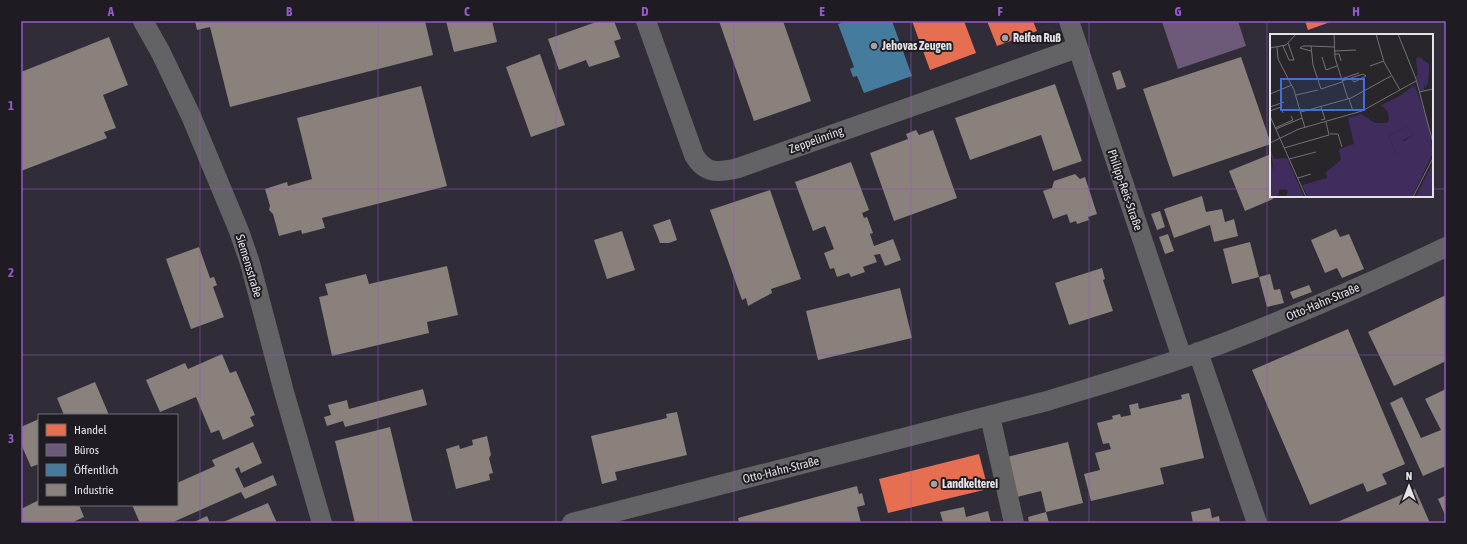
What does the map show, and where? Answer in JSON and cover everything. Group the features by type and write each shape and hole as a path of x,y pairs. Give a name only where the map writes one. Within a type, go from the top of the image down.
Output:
{"street":[{"name":"Siemensstraße","path":"143,21 161,53 191,116 239,231 250,264 284,392 322,523"},
{"name":"Zeppelinring","path":"646,21 694,155 699,163 709,170 718,172 738,168 1077,48"},
{"name":"Philipp-Reis-Straße","path":"1069,21 1077,48 1190,355"},
{"name":"Otto-Hahn-Straße","path":"572,523 1047,401 1190,355 1400,270 1446,248"},
{"path":"1190,355 1258,523"},
{"path":"990,416 1014,523"}],"shaded area":[{"path":"21,21 1446,21 1446,523 21,523"}],"building: Handel":[{"path":"912,21 964,21 976,53 930,70"},
{"name":"Reifen Ruß","path":"987,21 1033,21 1037,31 997,46"},
{"path":"1305,21 1333,21 1308,30"},
{"name":"Landkelterei","path":"979,454 988,489 888,513 879,479"}],"building: Büros":[{"path":"1238,21 1246,46 1178,69 1162,22"}],"building: Öffentlich":[{"name":"Jehovas Zeugen","path":"847,21 892,21 912,76 864,93 857,76 853,77 850,69 854,67 838,24"}],"building: Industrie":[{"path":"195,21 425,21 433,55 230,107 210,27 197,30"},
{"path":"446,21 492,21 497,42 454,52"},
{"path":"599,21 614,21 621,39 614,41 620,57 589,67 586,60 559,70 548,39"},
{"path":"719,21 783,21 811,101 754,121"},
{"path":"109,37 128,85 103,95 116,128 104,132 107,138 21,171 21,72"},
{"path":"540,54 565,125 531,137 506,67"},
{"path":"1241,57 1270,144 1173,177 1143,89"},
{"path":"1120,70 1126,87 1117,90 1112,73"},
{"path":"1055,84 1082,161 1053,171 1041,135 970,160 955,118"},
{"path":"421,86 447,186 322,218 325,228 302,234 301,230 279,236 273,214 269,210 270,206 265,189 287,182 288,186 312,179 297,118"},
{"path":"916,130 919,135 933,130 957,198 894,221 870,153 908,139 906,134"},
{"path":"1270,154 1270,197 1272,197 1273,199 1245,211 1229,171"},
{"path":"851,162 869,210 862,213 864,218 867,217 873,233 870,234 874,246 893,239 901,260 885,266 880,254 874,255 877,262 863,267 865,272 851,277 849,273 837,277 834,268 830,269 824,253 834,249 825,226 813,231 795,182"},
{"path":"1075,174 1080,179 1085,177 1097,214 1088,217 1089,220 1077,224 1076,221 1070,223 1067,214 1053,219 1043,191 1052,188 1054,181"},
{"path":"770,190 801,279 771,289 772,293 748,306 746,298 742,300 710,210"},
{"path":"1202,196 1206,212 1222,209 1225,222 1234,219 1238,236 1214,242 1210,225 1174,238 1164,209"},
{"path":"1160,211 1165,227 1157,230 1151,214"},
{"path":"670,219 677,240 669,243 660,243 653,225"},
{"path":"1336,229 1340,237 1349,234 1364,269 1342,278 1337,268 1325,273 1311,240"},
{"path":"622,231 635,270 607,279 594,240"},
{"path":"1168,234 1174,251 1165,254 1159,237"},
{"path":"1250,242 1259,277 1232,284 1223,249"},
{"path":"199,247 210,278 214,277 217,285 213,287 224,317 191,329 166,259"},
{"path":"447,266 458,315 427,322 429,333 332,356 319,297 328,295 325,284 366,274 369,284"},
{"path":"1102,268 1105,279 1103,280 1113,311 1069,325 1055,283"},
{"path":"1270,274 1274,290 1280,289 1284,303 1267,307 1259,277"},
{"path":"1309,285 1312,292 1293,299 1290,292"},
{"path":"900,288 912,338 818,360 806,311"},
{"path":"1446,295 1446,361 1394,386 1368,332"},
{"path":"1348,329 1405,464 1382,474 1387,484 1367,492 1363,483 1310,505 1252,370"},
{"path":"222,354 230,373 236,371 255,415 250,417 254,426 223,440 219,430 211,433 196,397 160,412 146,380 185,363 188,369"},
{"path":"95,382 109,414 64,414 57,398"},
{"path":"423,389 427,405 345,427 343,421 327,426 324,417 331,415 328,405 347,400 349,409"},
{"path":"1446,389 1446,466 1423,476 1390,403 1402,397 1421,438 1441,430 1425,399"},
{"path":"1189,393 1204,458 1160,468 1164,484 1091,501 1084,474 1100,470 1095,453 1111,449 1109,443 1103,444 1097,423 1113,419 1112,416 1120,414 1121,417 1131,415 1129,405 1138,403 1139,409 1182,399 1181,395"},
{"path":"677,412 687,455 615,472 617,480 602,484 591,436 667,418 666,414"},
{"path":"38,419 38,464 31,467 21,444 21,427"},
{"path":"390,427 413,523 355,523 335,441"},
{"path":"487,436 491,455 489,458 493,473 489,474 490,480 456,489 446,449 459,445 460,449 473,445 472,440"},
{"path":"253,442 262,463 241,473 239,467 235,469 244,488 273,475 277,485 245,499 241,492 171,523 140,523 132,506 178,506 178,483 215,466 212,460"},
{"path":"1068,442 1083,503 1046,512 1041,491 1017,497 1007,457"},
{"path":"857,486 859,494 862,493 865,505 857,507 861,523 739,523 738,518"},
{"path":"1415,489 1430,523 1335,523"},
{"path":"1446,495 1446,517 1438,499"},
{"path":"38,500 38,506 79,506 84,517 71,523 21,523 21,509"},
{"path":"268,503 277,523 221,523"},
{"path":"964,507 966,517 988,511 991,523 939,523 943,522 940,512"},
{"path":"1210,508 1212,518 1219,516 1220,523 1193,523 1191,512"},
{"path":"1046,512 1049,523 1029,523 1028,517"},
{"path":"207,516 210,523 192,523"}],"place":[{"name":"Reifen Ruß","path":"1005,38"},
{"name":"Jehovas Zeugen","path":"874,46"},
{"name":"Landkelterei","path":"934,484"}]}
